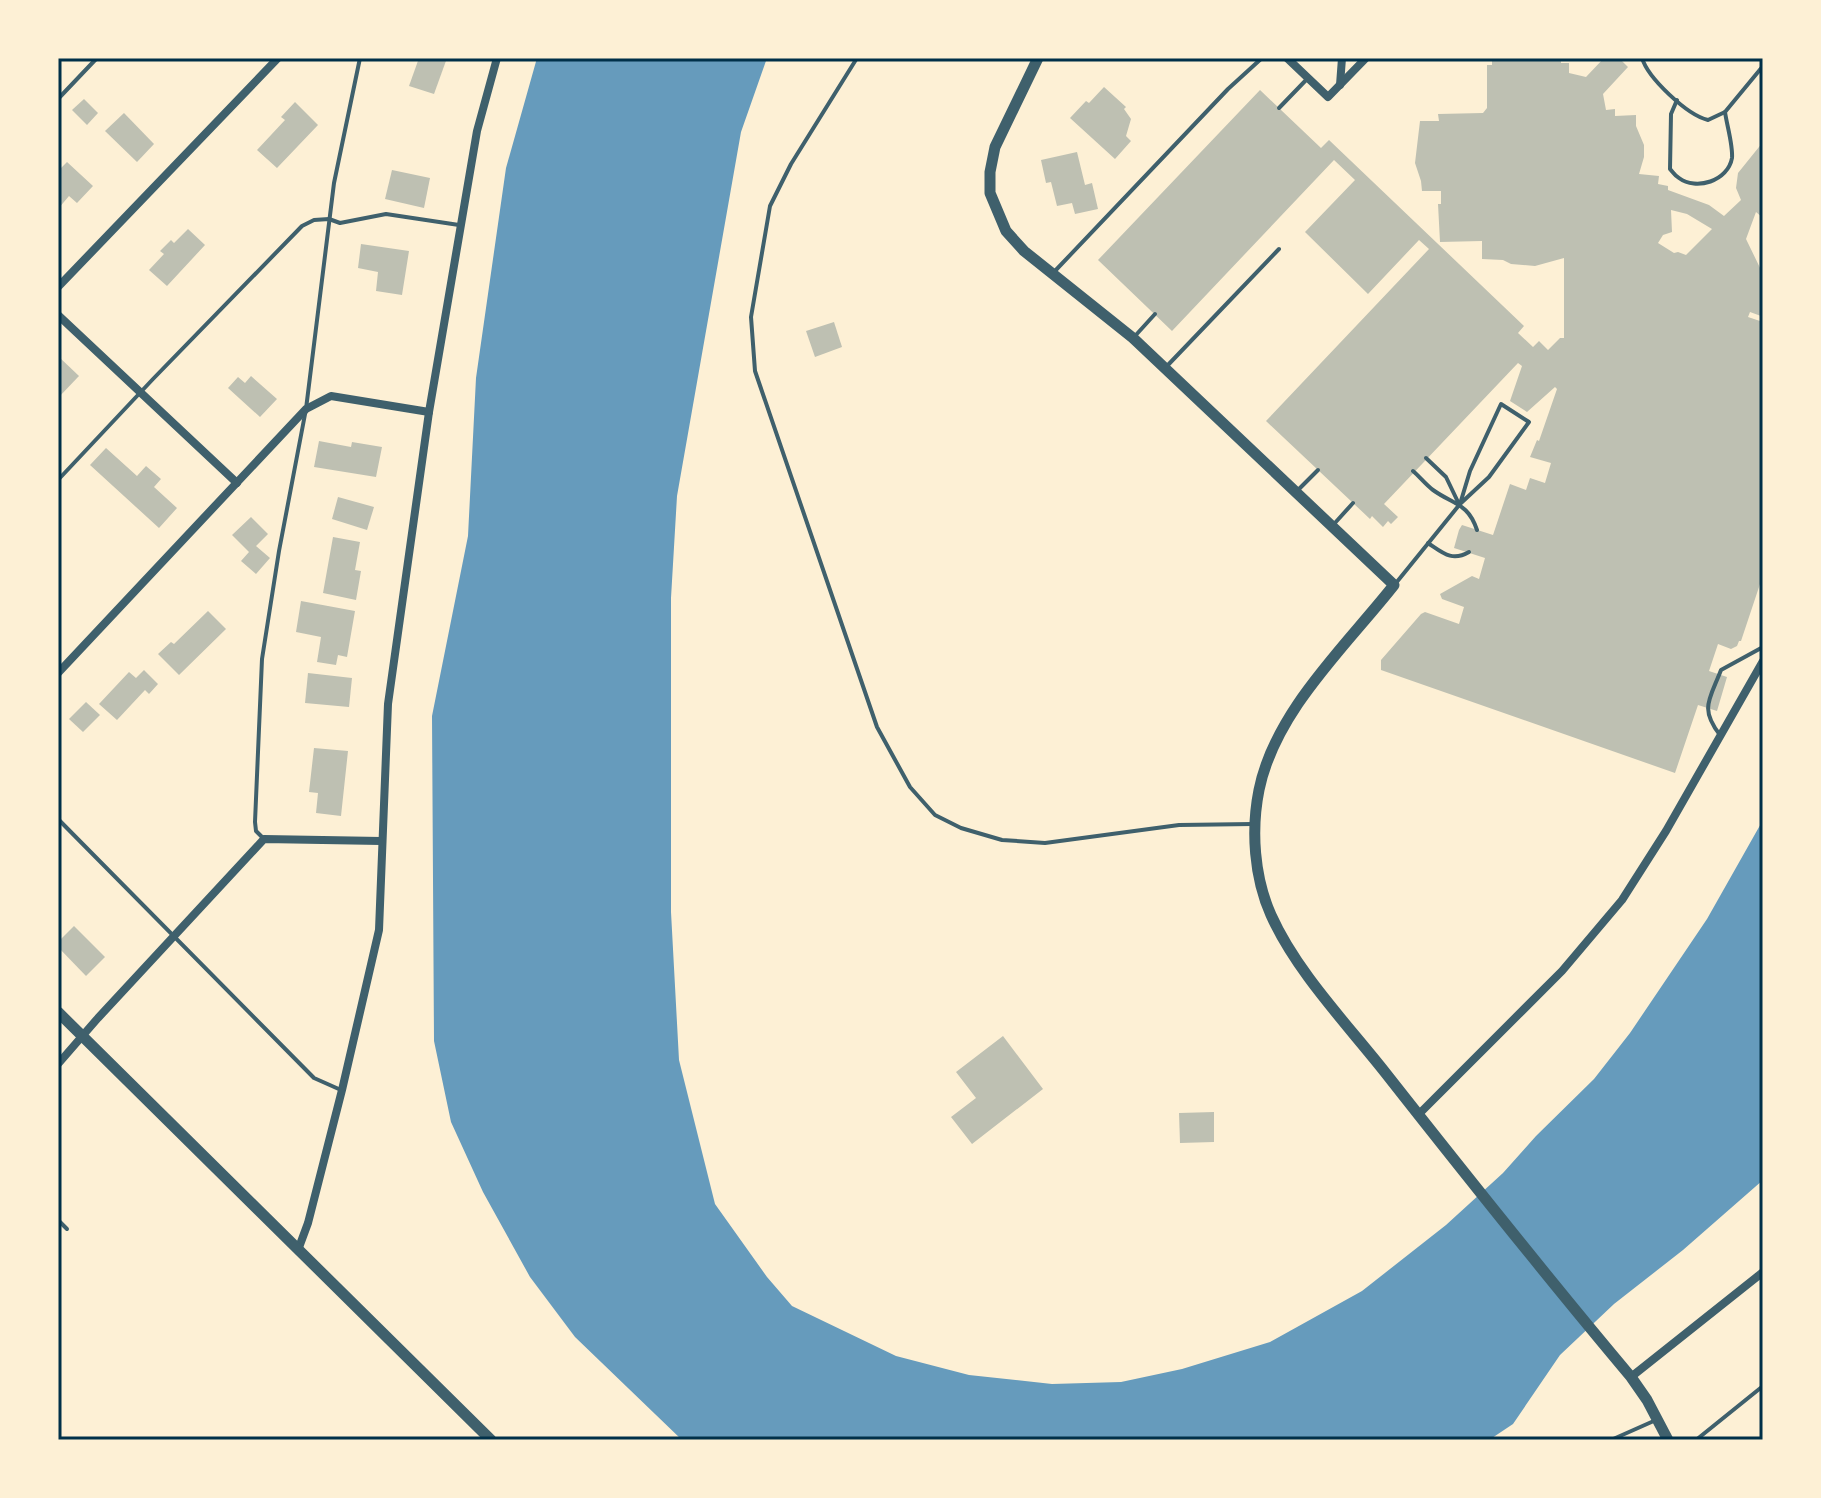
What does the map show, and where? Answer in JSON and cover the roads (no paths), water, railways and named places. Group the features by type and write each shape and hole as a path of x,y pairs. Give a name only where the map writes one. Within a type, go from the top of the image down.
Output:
{"street":[{"path":"58,287 278,58"},
{"path":"298,1250 308,1223 342,1090 379,930 388,704 429,412 460,226 477,131 497,58"},
{"path":"1038,58 995,147 990,172 990,193 1006,231 1024,251 1133,338 1394,585 1301,701 1282,728 1268,760 1255,823 1261,882 1279,931 1297,960 1418,1115 1631,1377 1668,1440"},
{"path":"1287,58 1328,97 1366,58"},
{"path":"1340,85 1342,58"},
{"path":"58,315 237,483"},
{"path":"58,673 306,409 331,396 429,412"},
{"path":"1418,1115 1562,971 1606,920 1653,852 1763,661"},
{"path":"58,1064 264,839 381,841"},
{"path":"58,1012 491,1440"},
{"path":"1631,1377 1763,1272"}],"lane":[{"path":"58,99 97,58"},
{"path":"264,839 256,831 255,822 262,659 306,409 329,219 360,58"},
{"path":"857,58 791,164 770,206 751,317 755,371 877,727 910,787 935,815 961,828 1002,840 1045,843 1179,825 1255,823"},
{"path":"1052,274 1228,89 1262,58"},
{"path":"1642,58 1652,77 1701,118 1714,118 1725,112 1763,66"},
{"path":"1279,108 1308,78"},
{"path":"1677,100 1671,114 1670,169 1680,180 1698,184 1715,181 1725,173 1732,158 1725,112"},
{"path":"58,480 302,226 314,220 329,219 340,223 386,214 460,226"},
{"path":"1165,368 1279,249"},
{"path":"1133,338 1155,314"},
{"path":"1394,585 1460,504 1489,477 1529,422 1501,404 1470,471 1460,504"},
{"path":"1426,458 1446,477 1460,504"},
{"path":"1296,492 1318,470"},
{"path":"1413,471 1433,490 1460,504 1472,516 1477,530"},
{"path":"1332,526 1353,503"},
{"path":"1428,543 1449,557 1461,557 1469,552"},
{"path":"1720,735 1706,711 1721,670 1763,647"},
{"path":"58,819 314,1078 342,1090"},
{"path":"58,1220 67,1229"},
{"path":"1696,1440 1763,1386"},
{"path":"1611,1440 1658,1419"}],"water":[{"path":"537,58 767,58 741,132 677,496 671,598 671,912 679,1060 715,1204 767,1277 792,1306 896,1356 969,1375 1052,1384 1121,1382 1182,1369 1270,1342 1362,1291 1446,1225 1503,1173 1594,1079 1630,1033 1707,919 1763,820 1763,1180 1683,1250 1614,1304 1560,1355 1513,1424 1489,1440 682,1440 575,1337 530,1277 483,1192 451,1122 434,1041 432,716 468,536 476,378 506,168"}]}
